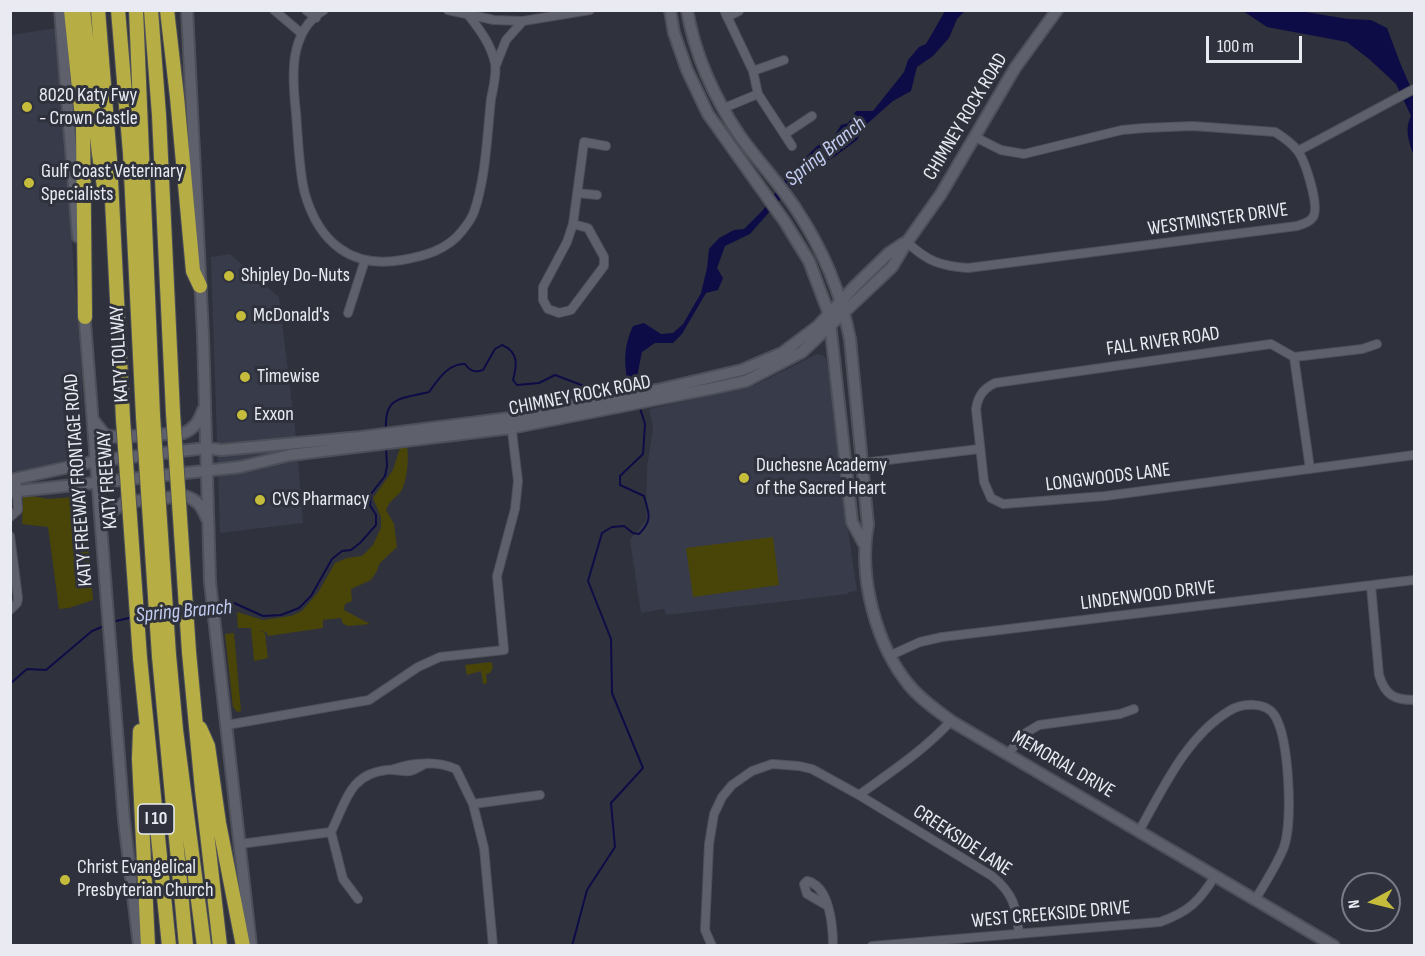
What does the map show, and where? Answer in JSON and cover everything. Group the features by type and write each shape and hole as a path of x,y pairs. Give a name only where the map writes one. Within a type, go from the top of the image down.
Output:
{"highway":[{"path":"83,10 99,154 115,248"},
{"name":"KATY FREEWAY","path":"98,10 109,139 123,419 140,658 169,945"},
{"name":"KATY TOLLWAY","path":"118,10 186,945"},
{"path":"127,10 144,189"},
{"path":"136,10 144,189"},
{"name":"I 10","path":"151,10 159,115 173,413 189,652 220,945"},
{"path":"167,10 193,271 200,286"},
{"path":"72,17 83,128 84,317"},
{"name":"KATY TOLLWAY","path":"144,189 148,417"},
{"name":"KATY TOLLWAY","path":"164,655 204,945"},
{"path":"143,693 138,759 148,945"},
{"path":"194,716 208,746 219,823 243,945"}],"main road":[{"name":"KATY FREEWAY FRONTAGE ROAD","path":"60,10 98,483 110,665 124,820 139,945"},
{"path":"187,10 200,286 210,582 251,945"},
{"name":"MEMORIAL DRIVE","path":"670,10 674,33 687,70 708,114 785,222 809,261 830,319 852,522 864,544"},
{"name":"MEMORIAL DRIVE","path":"687,10 698,56 724,108 740,136 796,208 827,265 842,306 850,339 868,525 864,544 868,581 876,625 889,656 910,686 951,721 1334,945"},
{"name":"CHIMNEY ROCK ROAD","path":"13,480 96,461 206,448 222,450 305,448 511,423 713,383 746,381 802,352 889,253 907,242 941,194 1015,68 1058,10"},
{"path":"93,418 105,435 116,437 184,433 192,429 199,420 204,405"},
{"name":"CHIMNEY ROCK ROAD","path":"14,492 240,466 305,448"},
{"path":"101,526 107,515 125,502 185,496 194,499 202,507 208,522"}],"street":[{"path":"274,10 301,33"},
{"path":"306,10 316,18"},
{"path":"324,10 301,33 294,62 292,83 304,193 314,218 331,242 342,251 364,260 396,261 435,252 450,243 462,231 473,213 478,190 496,65 506,40 524,21"},
{"path":"448,10 494,20 524,21 590,10"},
{"path":"739,11 725,14 753,71 758,94 792,146"},
{"path":"470,16 486,37 496,65"},
{"path":"753,71 784,60"},
{"path":"975,137 1001,150 1024,154 1122,130 1193,126 1275,132 1298,151 1414,89"},
{"path":"724,108 758,94"},
{"path":"785,134 812,116"},
{"path":"573,224 588,228 604,257 604,266 571,310 559,313 548,309 543,300 543,287 567,242 573,224 584,142 606,146"},
{"name":"WESTMINSTER DRIVE","path":"907,242 920,255 935,262 968,268 1297,226 1306,223 1313,216 1316,208 1315,198 1298,151"},
{"path":"577,193 597,195"},
{"path":"348,313 364,260"},
{"name":"FALL RIVER ROAD","path":"980,449 977,400 987,387 995,383 1271,344 1294,357"},
{"path":"1310,469 1294,357 1362,349 1377,344"},
{"path":"227,724 369,700 418,667 440,657 504,650 497,576 515,509 518,481 511,423"},
{"path":"846,465 980,449"},
{"name":"LONGWOODS LANE","path":"980,449 984,482 991,498 1003,504 1105,496 1414,455"},
{"path":"10,517 18,510 13,480"},
{"path":"10,536 18,598 17,603 10,610"},
{"name":"LINDENWOOD DRIVE","path":"889,656 913,645 942,637 1414,580"},
{"path":"1371,586 1382,686 1397,699 1414,700"},
{"path":"1139,831 1177,765 1210,725 1230,710 1244,705 1263,706 1275,714 1282,734 1290,796 1290,818 1284,847 1256,900"},
{"path":"1008,754 1024,734 1039,725 1120,714 1134,709"},
{"path":"859,795 902,766 933,741 951,721"},
{"path":"358,899 343,879 331,832 353,787 361,777 377,771 393,769 409,763 444,764 456,769 473,804 484,848 493,945"},
{"name":"CREEKSIDE LANE","path":"712,945 705,930 711,828 714,814 722,797 732,784 752,771 772,764 812,769 992,876 1010,894 1017,908 1019,934"},
{"path":"473,804 540,795"},
{"path":"240,844 331,832"},
{"name":"WEST CREEKSIDE DRIVE","path":"872,945 1160,922 1189,909 1203,896 1215,876"},
{"path":"826,905 831,915 833,945"}],"shaded area":[{"path":"56,28 81,363 84,449 82,454 75,459 11,476 11,35"},
{"path":"230,254 279,297 296,437 303,523 220,533 211,257"},
{"name":"Duchesne Academy of the Sacred Heart","path":"817,354 826,358 829,374 842,489 857,591 848,594 666,615 664,609 641,613 630,540 646,521 647,467 653,428 649,409 755,385"},
{"path":"407,447 405,482 386,510 394,524 397,547 379,564 371,580 351,589 352,601 345,604 344,610 370,624 349,626 343,624 341,618 323,620 323,628 268,636 266,632 259,630 265,633 268,658 254,661 251,628 238,628 237,612 263,620 291,616 302,611 319,591 335,563 347,558 362,556 373,545 381,528 381,517 373,498 393,470 400,448"},
{"path":"27,495 48,499 74,497 85,504 93,600 59,609 48,527 22,524 23,497"},
{"path":"773,537 779,585 693,597 686,548"},
{"path":"234,633 241,711 237,712 233,707 225,634"},
{"path":"491,662 493,667 490,673 486,674 487,683 483,684 481,671 467,675 465,665"}],"water":[{"path":"945,11 965,11 957,19 949,38 933,56 917,67 911,91 893,101 867,124 857,140 834,157 813,168 793,185 750,234 725,246 717,268 723,278 718,290 706,293 682,334 673,343 655,343 642,352 636,382 627,380 626,353 633,326 644,323 661,334 673,333 683,324 701,293 709,249 719,238 734,230 744,229 763,210 788,175 817,146 833,138 841,125 848,123 856,111 873,111 904,72 908,60 919,47 926,44"},
{"path":"1243,11 1300,11 1348,19 1371,20 1387,28 1414,95 1414,156 1408,131 1411,116 1396,84 1369,59 1347,42 1267,27"}],"waterway":[{"name":"Spring Branch","path":"386,430 388,410 397,400 429,392 444,373 453,366 465,364 473,371 483,370 495,349 502,345 514,355 516,364 513,380 517,385 539,383 555,375 605,394 613,393"},
{"name":"Spring Branch","path":"627,391 632,380"},
{"path":"572,946 587,890 615,847 611,803 643,768 612,693 611,639 588,581 602,533 612,527 624,526 633,533 639,534 648,521 644,496 620,485 620,476 643,454 645,424 639,405"},
{"name":"Spring Branch","path":"215,606 234,603 263,616 281,615 299,608 311,596 332,559 342,551 351,550 376,525 376,515 370,505 371,494 385,476 386,448"},
{"name":"Spring Branch","path":"192,609 210,607"},
{"name":"Spring Branch","path":"112,622 133,617"},
{"name":"Spring Branch","path":"10,755 11,683 27,669 46,670 92,631 104,626"}],"place":[{"name":"8020 Katy Fwy - Crown Castle","path":"27,107"},
{"name":"Gulf Coast Veterinary Specialists","path":"29,183"},
{"name":"Shipley Do-Nuts","path":"229,276"},
{"name":"McDonald's","path":"241,316"},
{"name":"Timewise","path":"245,377"},
{"name":"Exxon","path":"242,415"},
{"name":"Duchesne Academy of the Sacred Heart","path":"744,478"},
{"name":"CVS Pharmacy","path":"260,500"},
{"name":"Christ Evangelical Presbyterian Church","path":"65,880"}]}
